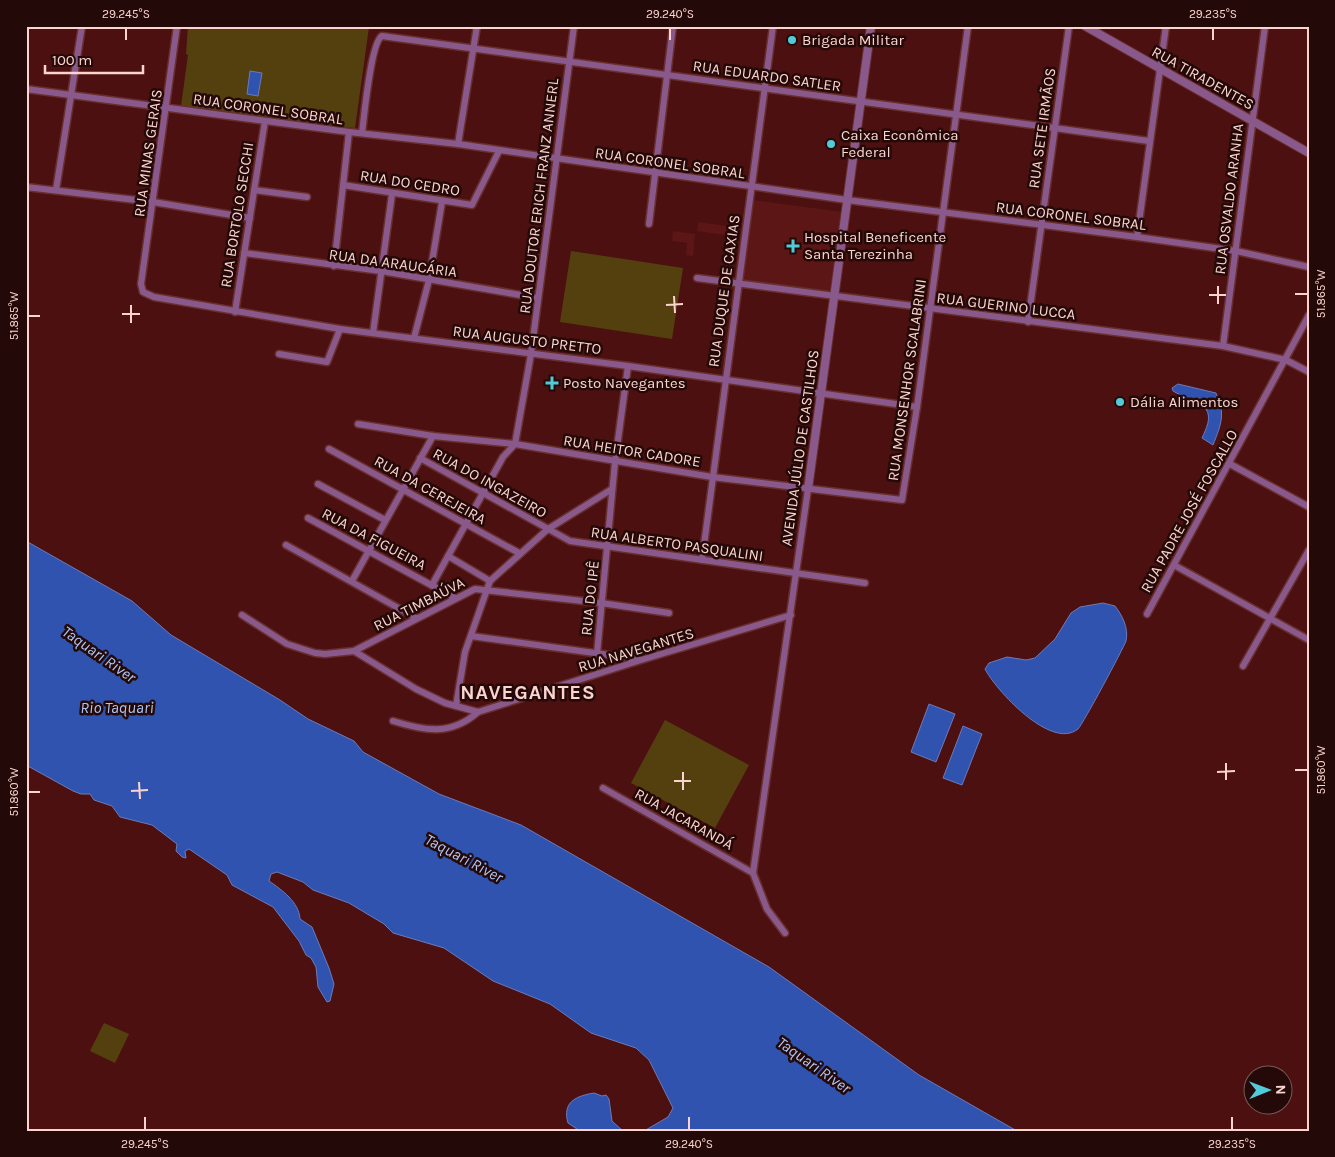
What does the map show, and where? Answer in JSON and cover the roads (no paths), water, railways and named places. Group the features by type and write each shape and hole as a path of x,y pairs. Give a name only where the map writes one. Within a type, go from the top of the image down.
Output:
{"street":[{"path":"56,190 82,26"},
{"name":"RUA MINAS GERAIS","path":"141,284 168,108 177,26"},
{"path":"458,144 477,26"},
{"name":"RUA DOUTOR ERICH FRANZ ANNERL","path":"432,585 484,495 503,457 515,444 538,298 574,26"},
{"path":"650,224 673,26"},
{"name":"RUA DUQUE DE CAXIAS","path":"702,560 763,89 773,26"},
{"name":"AVENIDA JÚLIO DE CASTILHOS","path":"754,873 822,395 871,26"},
{"name":"RUA MONSENHOR SCALABRINI","path":"902,500 917,406 968,26"},
{"name":"RUA SETE IRMÃOS","path":"1028,322 1069,26"},
{"name":"RUA TIRADENTES","path":"1084,26 1309,153"},
{"path":"1137,237 1166,26"},
{"name":"RUA OSVALDO ARANHA","path":"1223,346 1265,26"},
{"name":"RUA EDUARDO SATLER","path":"362,133 376,43 382,36 1149,141"},
{"name":"RUA CORONEL SOBRAL","path":"26,88 349,132 458,144 847,200 1041,223 1236,251 1309,266"},
{"name":"RUA BORTOLO SECCHI","path":"235,312 265,121"},
{"path":"334,266 349,132"},
{"name":"RUA DO CEDRO","path":"343,186 472,205 499,151"},
{"path":"26,187 153,202 250,218"},
{"path":"254,190 307,198"},
{"path":"373,334 392,194"},
{"path":"414,338 429,280 442,202"},
{"name":"RUA DA ARAUCÁRIA","path":"244,253 381,271 538,298"},
{"name":"RUA GUERINO LUCCA","path":"697,278 1223,346 1286,360 1309,372"},
{"name":"RUA AUGUSTO PRETTO","path":"141,284 143,292 154,297 340,329 725,379 822,395 917,406"},
{"name":"RUA PADRE JOSÉ FOSCALLO","path":"1146,614 1230,464 1309,314"},
{"path":"279,354 327,362 340,329"},
{"name":"RUA DO IPÊ","path":"597,654 612,489 628,366"},
{"name":"RUA HEITOR CADORE","path":"358,424 434,436 515,444 615,462 712,476 902,500"},
{"path":"352,581 402,488 434,436"},
{"name":"RUA DA CEREJEIRA","path":"329,449 519,553"},
{"name":"RUA DO INGAZEIRO","path":"420,458 548,529"},
{"path":"1230,464 1309,507"},
{"path":"318,484 385,520"},
{"path":"448,556 490,580 548,529 612,489"},
{"name":"RUA DA FIGUEIRA","path":"308,518 455,598"},
{"name":"RUA ALBERTO PASQUALINI","path":"548,529 570,541 865,583"},
{"path":"286,545 416,618"},
{"path":"1243,666 1309,550"},
{"path":"1174,565 1309,640"},
{"name":"RUA TIMBAÚVA","path":"242,615 287,644 315,653 354,651 475,588 488,588 490,580"},
{"path":"456,706 465,652 488,588 669,613"},
{"name":"RUA NAVEGANTES","path":"393,721 419,729 441,730 465,724 478,712 791,615"},
{"path":"471,636 641,660"},
{"path":"354,651 416,689 456,706 478,712"},
{"name":"RUA JACARANDÁ","path":"603,788 754,873"},
{"path":"754,873 767,909 784,932"}],"water":[{"path":"250,71 262,73 258,96 247,94"},
{"path":"1178,384 1216,393 1222,413 1213,445 1202,438 1207,427 1208,412 1206,409 1173,391 1172,388"},
{"name":"Rio Taquari","path":"26,541 132,601 171,635 280,700 308,719 354,741 363,752 439,794 521,825 769,967 919,1075 1017,1131 644,1131 668,1117 673,1108 649,1060 636,1048 591,1033 550,1004 493,981 444,948 393,933 384,924 349,903 313,890 303,882 277,872 271,874 269,881 289,897 297,907 300,919 312,927 334,984 330,1001 327,1002 318,987 316,967 311,958 306,955 299,941 273,907 232,885 227,875 189,849 185,851 186,858 182,857 176,851 177,844 152,825 120,817 112,806 94,800 90,794 81,794 73,791 26,765"},
{"path":"1103,603 1115,606 1120,613 1126,627 1126,641 1078,729 1067,734 1053,732 1039,725 1012,703 985,669 989,663 1007,657 1026,660 1035,658 1055,639 1071,613 1080,607"},
{"path":"929,704 955,714 936,762 911,752"},
{"path":"963,726 982,734 962,785 943,778"},
{"path":"594,1093 602,1096 606,1095 609,1099 612,1121 623,1131 580,1131 568,1123 567,1110 572,1101"}],"place":[{"name":"Brigada Militar","path":"792,40"},
{"name":"Caixa Econômica Federal","path":"831,144"},
{"name":"Hospital Beneficente Santa Terezinha","path":"793,246"},
{"name":"Posto Navegantes","path":"552,383"},
{"name":"Dália Alimentos","path":"1120,402"}],"district":[{"name":"NAVEGANTES","path":"528,692"}],"water label":[{"name":"Taquari River","path":"99,654"},
{"name":"Taquari River","path":"464,858"},
{"name":"Taquari River","path":"814,1065"}]}
